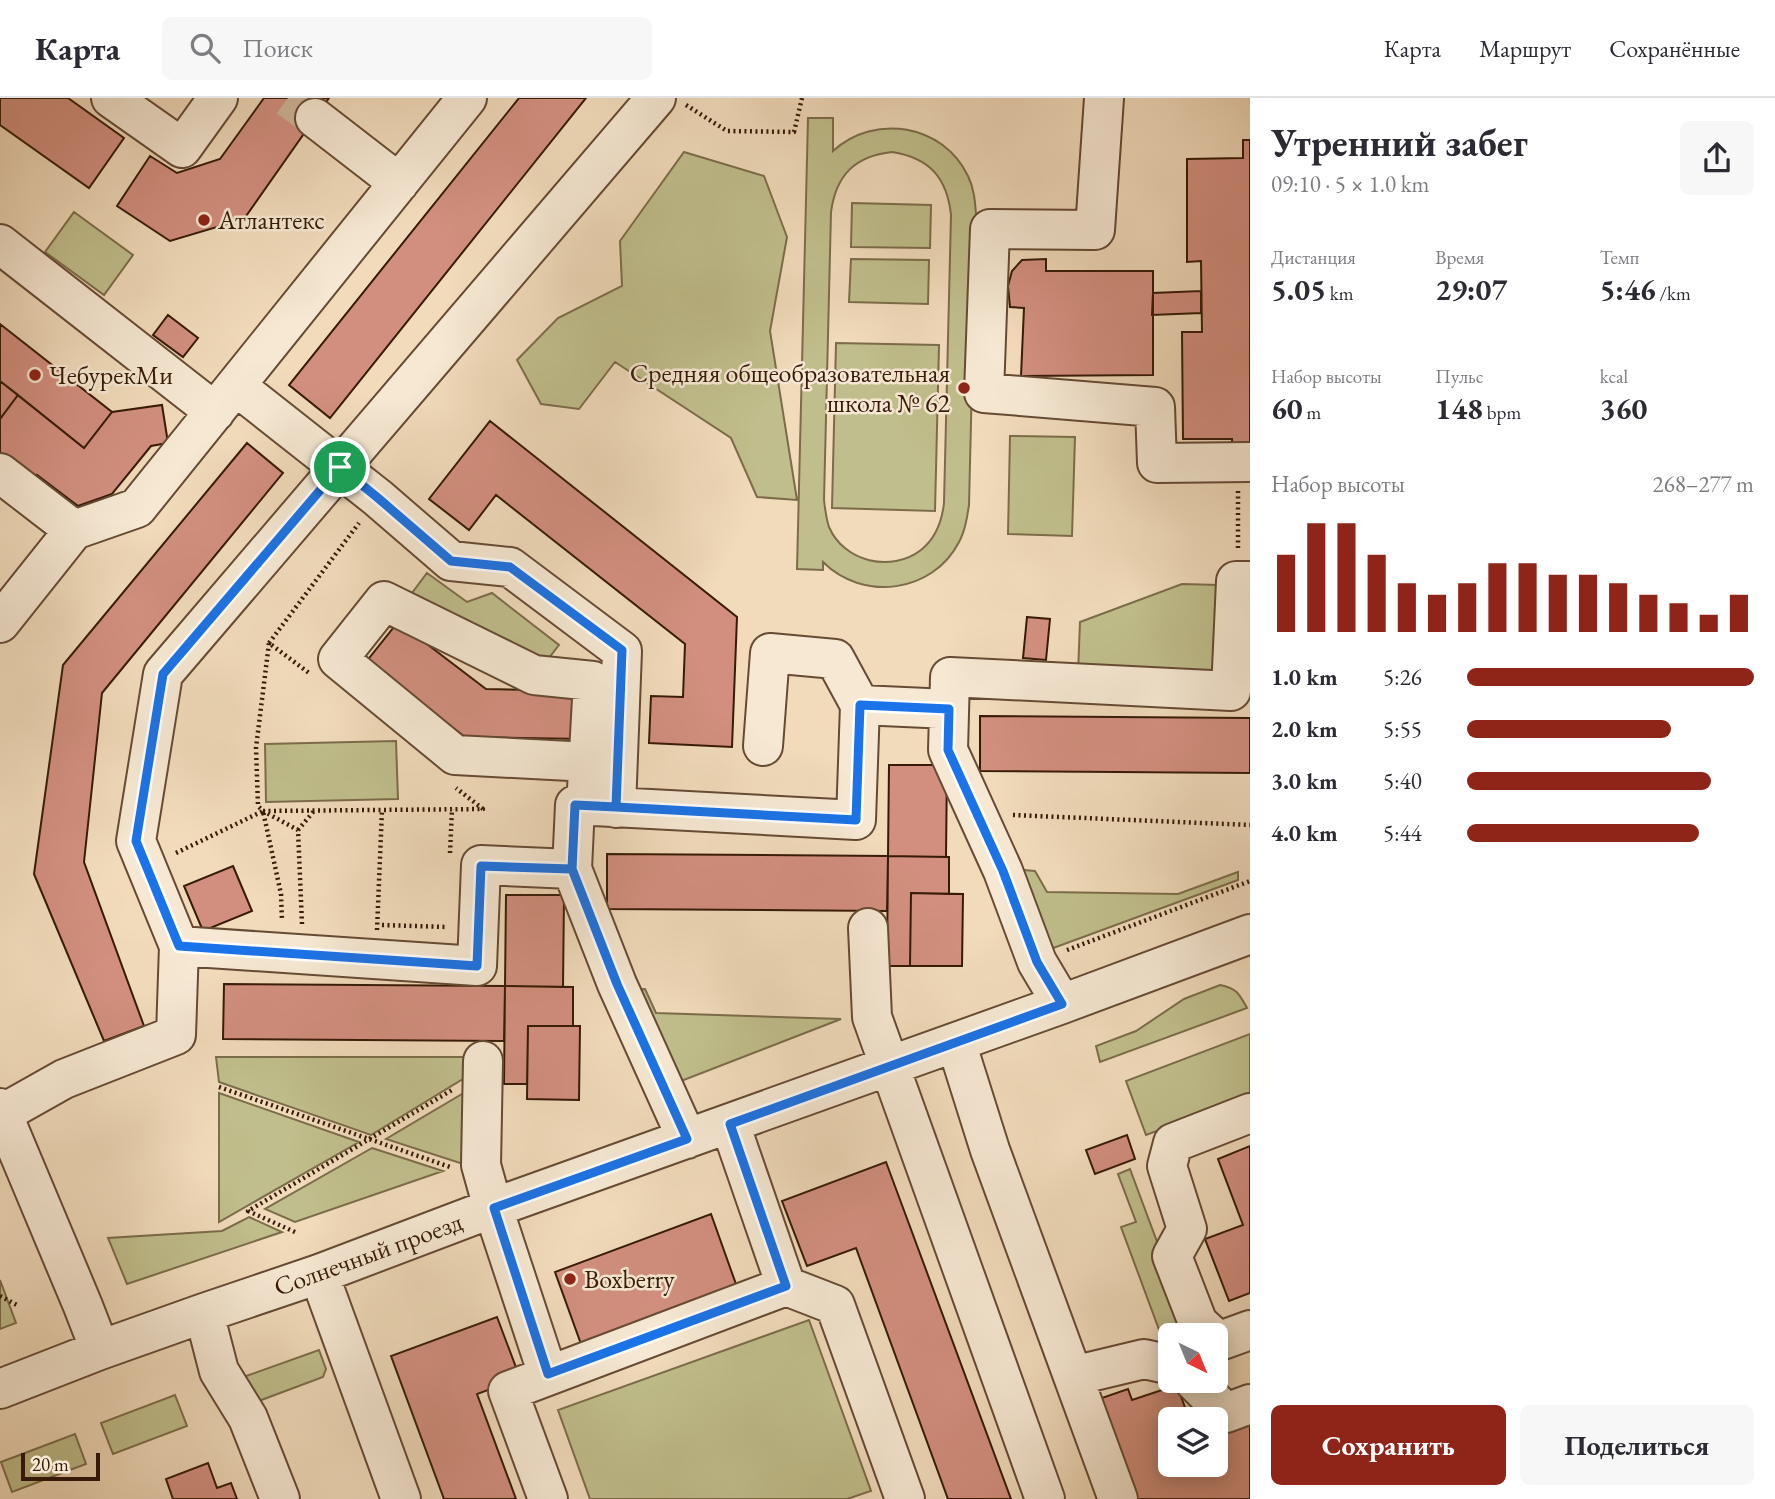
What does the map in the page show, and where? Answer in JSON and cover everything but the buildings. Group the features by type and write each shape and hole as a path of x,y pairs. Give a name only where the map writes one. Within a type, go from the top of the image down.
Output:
{"street":[{"path":"111,98 182,148 218,98"},
{"path":"0,623 74,530 137,508 467,98"},
{"path":"100,1350 0,1112 64,1079 176,1035 179,946 136,841 163,674 656,98"},
{"path":"1104,98 1095,230 990,229 984,393 1155,407 1157,463 1244,462"},
{"path":"315,118 399,183"},
{"path":"0,244 226,399 340,467 451,561 510,567 622,650 604,807"},
{"path":"0,473 74,530"},
{"path":"1062,1004 1037,962 1003,871 948,750 950,677 1231,691 1243,581"},
{"path":"589,762 455,755 338,659 384,601 534,675 593,681 589,762 587,789 604,807"},
{"path":"687,1139 617,984 572,869 575,805 856,820 860,705 835,659 770,653 763,746"},
{"path":"860,705 949,709"},
{"path":"179,946 477,966 481,866 572,869"},
{"path":"868,928 873,1017 1045,1499"},
{"name":"Солнечный проезд","path":"0,1389 100,1350 318,1274 1250,935"},
{"path":"956,1042 990,1150 1118,1499"},
{"path":"483,1067 481,1165 548,1374"},
{"path":"1199,1323 1172,1256 1188,1229 1167,1166 1173,1143 1250,1113"},
{"path":"730,1124 786,1286"},
{"path":"318,1274 401,1499"},
{"path":"548,1499 508,1391 786,1286 835,1305 905,1499"},
{"path":"204,1313 219,1371 248,1418 280,1499"},
{"path":"1228,1338 1250,1330"},
{"path":"1073,1376 1144,1359 1158,1362"},
{"path":"1206,1393 1226,1413 1250,1404"}],"path":[{"path":"678,98 727,131 794,132 802,98"},
{"path":"1243,581 1239,538 1244,462"},
{"path":"298,830 258,806 256,748 269,643 378,498"},
{"path":"269,643 312,676"},
{"path":"147,867 263,811 483,809 451,784"},
{"path":"375,959 382,810"},
{"path":"263,811 293,954"},
{"path":"293,954 298,830 314,811"},
{"path":"976,813 1250,825"},
{"path":"1037,962 1250,881"},
{"path":"295,1232 248,1212 371,1140 483,1067"},
{"path":"219,1087 453,1168"},
{"path":"0,1296 17,1305"}],"shaded area":[{"path":"808,118 833,118 833,151 850,139 868,132 888,128 907,130 925,135 957,158 968,176 975,199 969,505 966,524 959,542 947,559 932,572 915,581 877,587 857,583 839,575 823,562 823,570 797,569","holes":["892,152 926,165 941,180 951,215 944,503 937,529 921,550 909,557 883,562 857,556 845,549 829,527 825,510 831,212 837,188 858,163 879,154"]},
{"path":"684,152 764,176 787,237 770,331 797,500 757,497 731,438 615,362 579,409 541,404 517,360 558,318 622,286 620,241"},
{"path":"852,203 931,205 930,248 851,247"},
{"path":"74,212 133,255 104,295 45,252"},
{"path":"851,259 929,260 928,304 849,302"},
{"path":"836,343 939,345 935,511 832,508"},
{"path":"1010,436 1075,437 1072,536 1008,534"},
{"path":"427,573 467,602 492,593 559,645 548,659 451,626 409,597"},
{"path":"1182,584 1219,585 1216,678 1078,673 1080,622"},
{"path":"396,741 398,799 266,802 265,744"},
{"path":"1024,870 1035,871 1047,892 1178,894 1238,872 1238,880 1048,950 1019,877"},
{"path":"1220,985 1236,992 1247,1008 1100,1062 1096,1046 1136,1031 1184,999"},
{"path":"645,989 656,1013 841,1019 676,1083 628,990"},
{"path":"1250,1034 1250,1097 1146,1135 1126,1081"},
{"path":"216,1057 475,1057 471,1074 371,1135 219,1082"},
{"path":"467,1091 463,1164 386,1139"},
{"path":"219,1093 359,1142 219,1222"},
{"path":"372,1148 443,1171 295,1222 265,1209"},
{"path":"1130,1169 1187,1323 1158,1323 1158,1327 1121,1227 1136,1222 1118,1174"},
{"path":"249,1217 282,1232 127,1284 108,1238 222,1231"},
{"path":"0,1280 16,1323 0,1329"},
{"path":"809,1320 871,1491 847,1499 590,1499 558,1410"},
{"path":"319,1350 326,1369 323,1377 256,1402 235,1380"},
{"path":"175,1395 187,1426 113,1454 101,1423"},
{"path":"75,1434 86,1464 12,1492 1,1462"}],"tunnel":[{"path":"288,98 315,118"}],"place":[{"name":"Атлантекс","path":"204,220"},
{"name":"ЧебурекМи","path":"35,375"},
{"name":"Средняя общеобразовательная школа № 62","path":"964,388"},
{"name":"Boxberry","path":"570,1279"}],"route":[{"path":"340,467 163,674 136,841 179,946 477,966 481,866 572,869 575,805 856,820 860,705 949,709 948,750 1003,871 1037,962 1062,1004 730,1124 786,1286 548,1374 494,1208 687,1139 617,984 572,869 575,805 616,807 622,650 510,567 451,561 340,467"}]}
